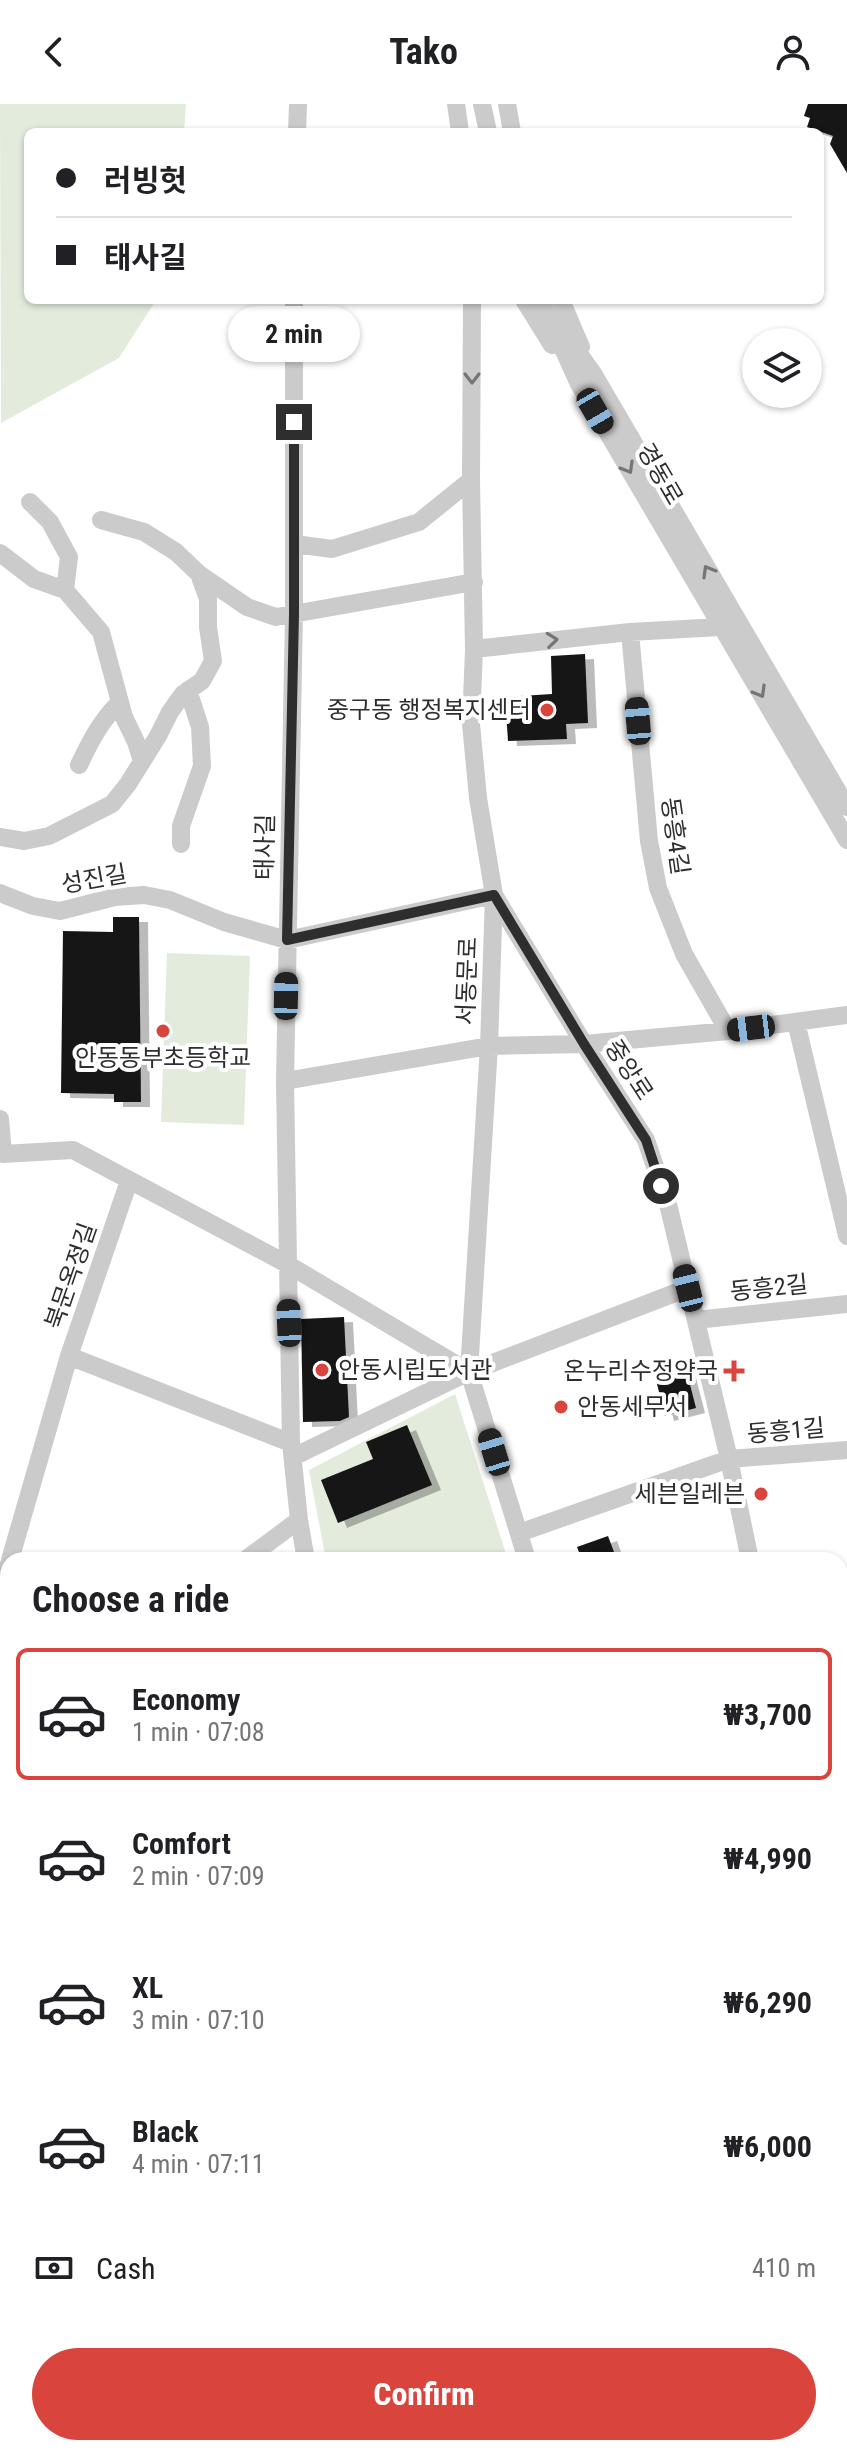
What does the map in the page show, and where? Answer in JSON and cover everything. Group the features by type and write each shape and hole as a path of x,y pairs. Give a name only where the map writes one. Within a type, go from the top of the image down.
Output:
{"street":[{"path":"297,128 298,104"},
{"path":"456,104 459,128"},
{"path":"482,104 487,128"},
{"path":"507,104 511,128"},
{"name":"태사길","path":"294,304 295,544 285,1081 292,1450 305,1552"},
{"name":"서동문로","path":"472,304 474,649 471,724 478,798 494,895 489,1046 469,1372 525,1552"},
{"path":"526,304 540,328 586,379"},
{"name":"경동로","path":"543,304 728,622 847,840"},
{"path":"562,304 586,379"},
{"path":"295,544 332,549 419,522 471,480"},
{"path":"30,502 50,522 69,557 65,590"},
{"path":"101,520 144,532 176,552 199,574 247,607 276,617 474,582"},
{"path":"0,553 34,579 65,590 101,632 120,702 142,761"},
{"path":"0,837 24,841 49,836 112,804 142,761 170,712 188,690 202,681 213,661 208,599 199,574"},
{"path":"474,649 728,622"},
{"name":"경동로","path":"728,622 847,807"},
{"name":"동흥4길","path":"630,632 649,841 658,888 684,954 728,1031"},
{"path":"181,844 181,826 202,766 200,727 188,690"},
{"path":"79,765 92,738 109,712 120,702"},
{"name":"성진길","path":"0,893 33,906 60,911 86,907 115,897 144,895 170,900 224,922 287,940"},
{"path":"287,940 494,895"},
{"name":"중앙로","path":"494,895 646,1140 669,1208 748,1552"},
{"path":"285,1081 489,1046 584,1044 728,1031 847,1015"},
{"path":"796,1022 847,1236"},
{"path":"0,1119 3,1154 73,1150 287,1264 469,1372"},
{"name":"북문옥정길","path":"12,1552 69,1356 129,1181"},
{"path":"69,1356 292,1450 469,1372 688,1288"},
{"name":"동흥2길","path":"696,1320 847,1304"},
{"name":"동흥1길","path":"729,1459 847,1450"},
{"path":"519,1533 729,1459"},
{"path":"256,1552 299,1520"}],"shaded area":[{"path":"0,104 186,104 184,128 24,128 24,304 153,304 119,358 1,423"},
{"path":"167,953 250,956 244,1125 161,1122"},
{"path":"455,1394 505,1552 324,1552 309,1470"}],"building":[{"path":"808,104 847,104 847,173 830,144 833,136 824,133 824,128 807,127 810,118 804,116"},
{"name":"중구동 행정복지센터","path":"585,654 588,723 566,724 567,739 508,741 505,697 552,694 551,656"},
{"path":"113,917 139,917 141,1102 114,1102 114,1094 61,1093 63,931 113,932"},
{"name":"안동시립도서관","path":"344,1317 349,1417 340,1421 303,1422 301,1319"},
{"path":"686,1369 696,1408 665,1416 655,1376"},
{"path":"407,1425 432,1485 338,1523 321,1480 373,1459 366,1442"},
{"path":"608,1536 614,1552 579,1552 577,1547"}],"place":[{"name":"중구동 행정복지센터","path":"547,710"},
{"name":"안동동부초등학교","path":"163,1031"},
{"name":"안동시립도서관","path":"322,1370"},
{"name":"온누리수정약국","path":"734,1371"},
{"name":"안동세무서","path":"561,1407"},
{"name":"세븐일레븐","path":"761,1494"}],"route":[{"path":"294,422 295,544 287,940 494,895 646,1140 661,1186"}]}
